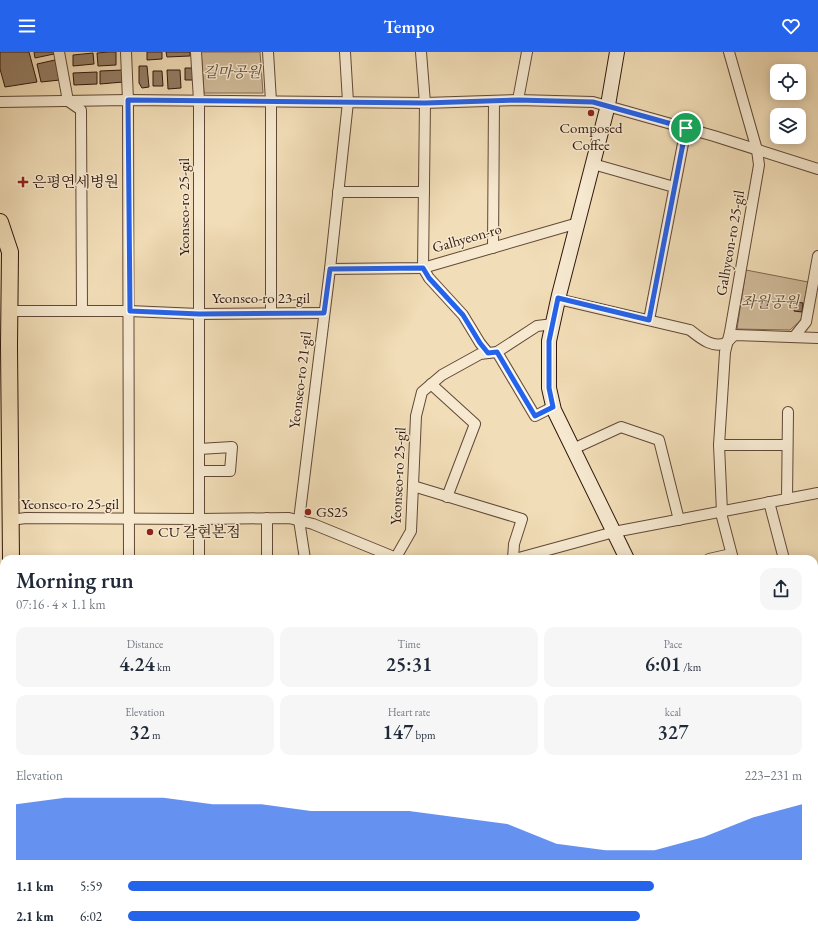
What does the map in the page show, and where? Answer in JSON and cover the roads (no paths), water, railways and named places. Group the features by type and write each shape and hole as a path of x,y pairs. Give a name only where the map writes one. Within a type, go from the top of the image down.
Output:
{"main road":[{"path":"617,52 608,105 558,298 549,341 549,388 553,407 625,555"},
{"path":"0,222 10,252 11,555"}],"street":[{"path":"59,52 68,101 81,110 82,311"},
{"path":"126,52 128,100 130,311"},
{"path":"196,52 199,100"},
{"path":"268,52 271,101 271,313"},
{"path":"345,52 348,102 330,269 423,268 425,103 421,52"},
{"path":"518,100 527,52"},
{"name":"Galhyeon-ro 25-gil","path":"730,52 757,150 758,164 725,352 720,445 722,518 732,555"},
{"path":"0,102 128,100 425,103 518,100 593,102 686,128 818,169"},
{"name":"Yeonseo-ro 25-gil","path":"199,100 199,314"},
{"path":"493,248 494,101"},
{"path":"649,320 686,128"},
{"path":"593,164 674,187"},
{"path":"338,192 424,192"},
{"name":"Galhyeon-ro","path":"553,407 535,416 492,352 480,343 463,315 429,278 423,268 578,223"},
{"path":"794,337 806,322 818,256"},
{"name":"Yeonseo-ro 21-gil","path":"304,555 299,520 330,269"},
{"path":"558,298 690,330 703,340 717,345 727,342 734,335 818,338"},
{"name":"Yeonseo-ro 23-gil","path":"9,311 130,311 199,314 324,313"},
{"name":"Yeonseo-ro 25-gil","path":"129,555 130,311"},
{"name":"Yeonseo-ro 23-gil","path":"199,314 199,449"},
{"path":"447,496 474,424 431,384 442,375 480,354 492,352 537,326 553,324"},
{"name":"Yeonseo-ro 25-gil","path":"398,555 411,531 416,416 422,392 431,384"},
{"path":"786,499 788,412"},
{"path":"573,448 621,427 659,440 679,520"},
{"path":"720,445 787,445"},
{"path":"199,471 230,471 232,448 199,449 199,471 199,555"},
{"path":"413,486 522,519 514,544 514,555"},
{"path":"529,555 614,532 769,502 817,496"},
{"path":"769,502 783,555"},
{"name":"Yeonseo-ro 25-gil","path":"10,520 26,518 289,518 313,524 389,555"},
{"path":"267,518 267,555"}],"place":[{"name":"Composed Coffee","path":"591,113"},
{"name":"은평연세병원","path":"23,182"},
{"name":"GS25","path":"308,512"},
{"name":"CU 갈현본점","path":"150,532"}],"park label":[{"name":"길마공원","path":"232,72"},
{"name":"좌월공원","path":"770,302"}]}
